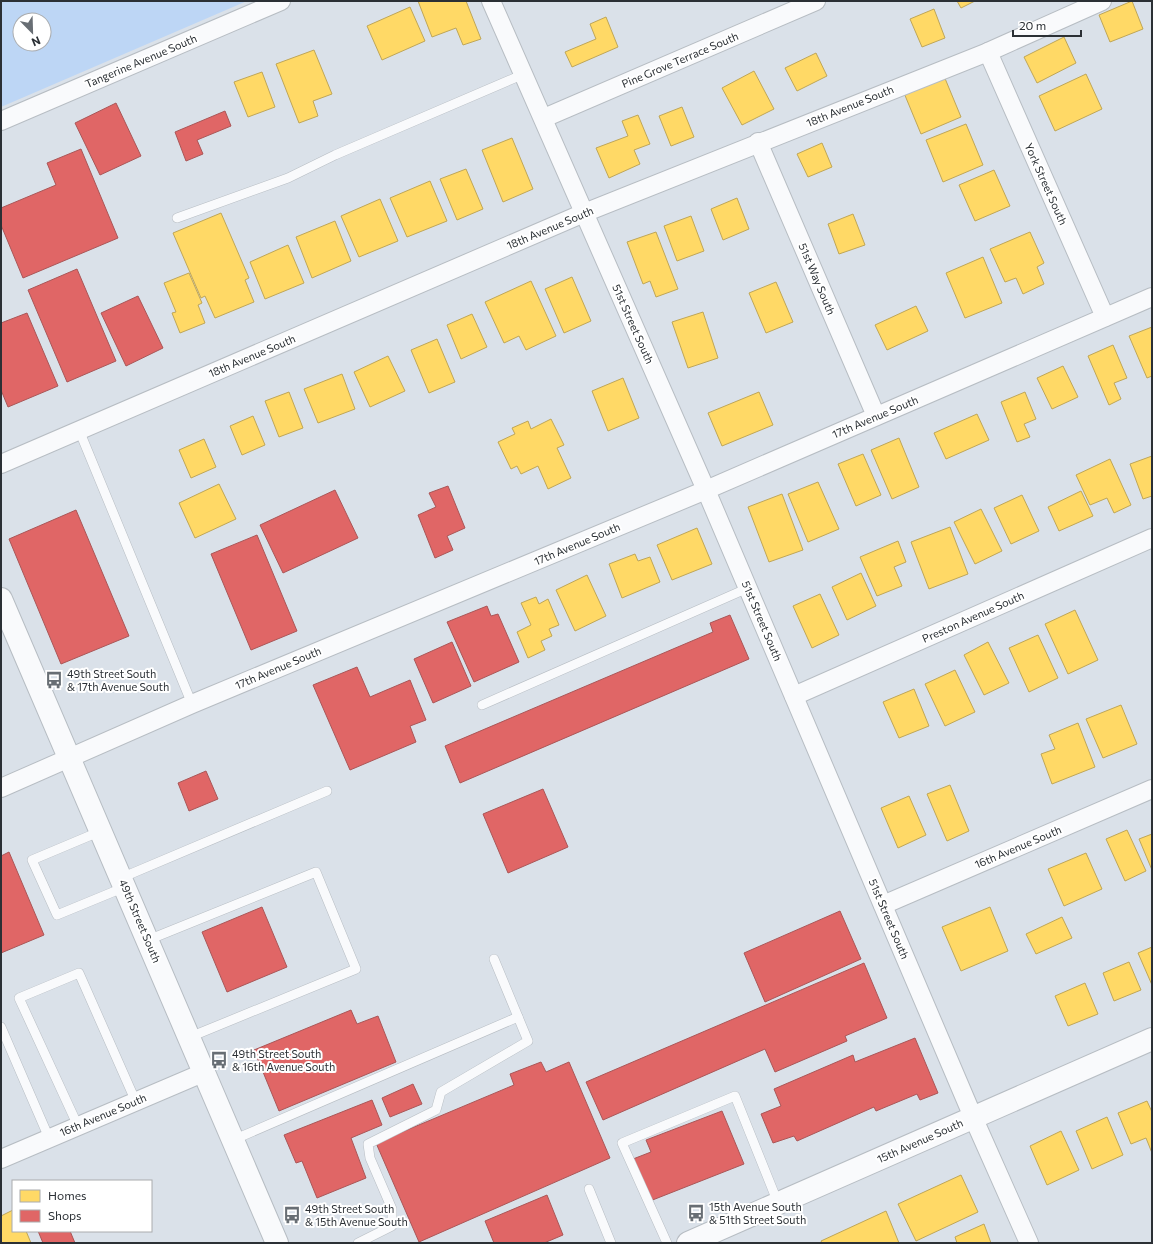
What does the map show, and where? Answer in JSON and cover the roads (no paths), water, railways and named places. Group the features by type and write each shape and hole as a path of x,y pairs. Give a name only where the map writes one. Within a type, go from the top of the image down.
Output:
{"main road":[{"name":"49th Street South","path":"1,599 278,1243"},
{"name":"15th Avenue South","path":"688,1243 1152,1039"}],"street":[{"name":"Tangerine Avenue South","path":"1,121 281,1"},
{"name":"51st Street South","path":"491,1 544,118 584,213 706,490 973,1118 1029,1243"},
{"name":"Pine Grove Terrace South","path":"544,118 816,1"},
{"name":"18th Avenue South","path":"1,464 584,213 758,142 988,52 1102,1"},
{"name":"York Street South","path":"988,52 1105,317"},
{"name":"51st Way South","path":"758,142 876,416"},
{"name":"17th Avenue South","path":"1,788 192,704 706,490 1152,297"},
{"name":"Preston Avenue South","path":"794,696 1152,538"},
{"name":"16th Avenue South","path":"883,905 1152,789"},
{"name":"16th Avenue South","path":"1,1159 205,1072"}],"lane":[{"path":"177,218 266,184 288,178 335,155 524,74"},
{"path":"80,430 192,704"},
{"path":"482,705 748,588"},
{"path":"101,831 32,860 57,915 123,882 328,791"},
{"path":"148,940 316,872 356,969 190,1037"},
{"path":"358,1243 392,1226 392,1209 370,1158 368,1144 436,1110 441,1092 528,1041 494,959"},
{"path":"78,1126 19,998 79,973 136,1102"},
{"path":"233,1140 518,1017"},
{"path":"1,1027 49,1138"},
{"path":"667,1243 622,1143 735,1096 778,1204"},
{"path":"589,1189 611,1243"}],"place":[{"name":"49th Street South & 17th Avenue South","path":"54,680"},
{"name":"49th Street South & 16th Avenue South","path":"219,1060"},
{"name":"15th Avenue South & 51th Street South","path":"696,1213"},
{"name":"49th Street South & 15th Avenue South","path":"292,1215"}]}
